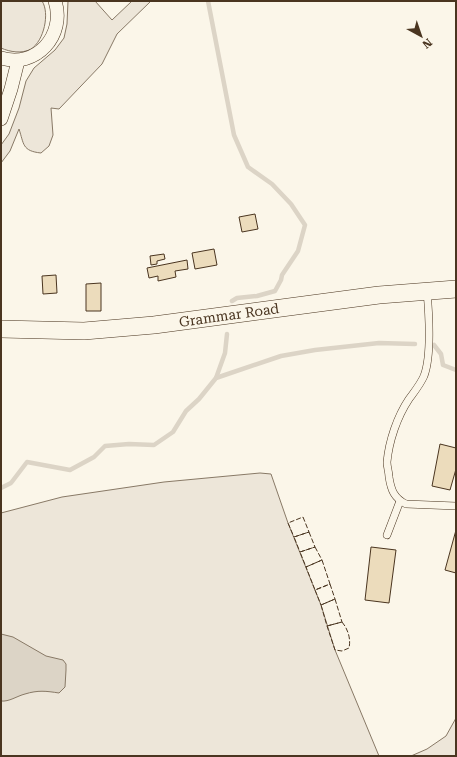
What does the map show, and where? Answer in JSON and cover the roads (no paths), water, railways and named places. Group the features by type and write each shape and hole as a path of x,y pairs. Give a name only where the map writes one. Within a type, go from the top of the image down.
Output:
{"street":[{"path":"1,58 18,61 34,55 46,45 52,38 58,22 56,1"},
{"path":"1,119 18,61"},
{"name":"Grammar Road","path":"1,329 92,331 154,325 379,295 456,289"}],"lane":[{"path":"427,291 429,323 427,363 424,376 418,388 409,400 397,424 387,463 394,496 400,501 406,504 456,506"},
{"path":"387,535 400,501"}],"waterway":[{"path":"208,1 234,135 248,167 272,184 291,204 305,225 298,251 282,275 275,291 257,296 237,298 232,301"},
{"path":"216,378 225,353 227,334"},
{"path":"1,488 11,483 27,462 70,470 94,457 105,446 129,444 154,445 173,432 186,411 199,399 216,378 281,356 315,350 379,343 415,344"},
{"path":"434,345 441,354 443,365 456,370"}]}
